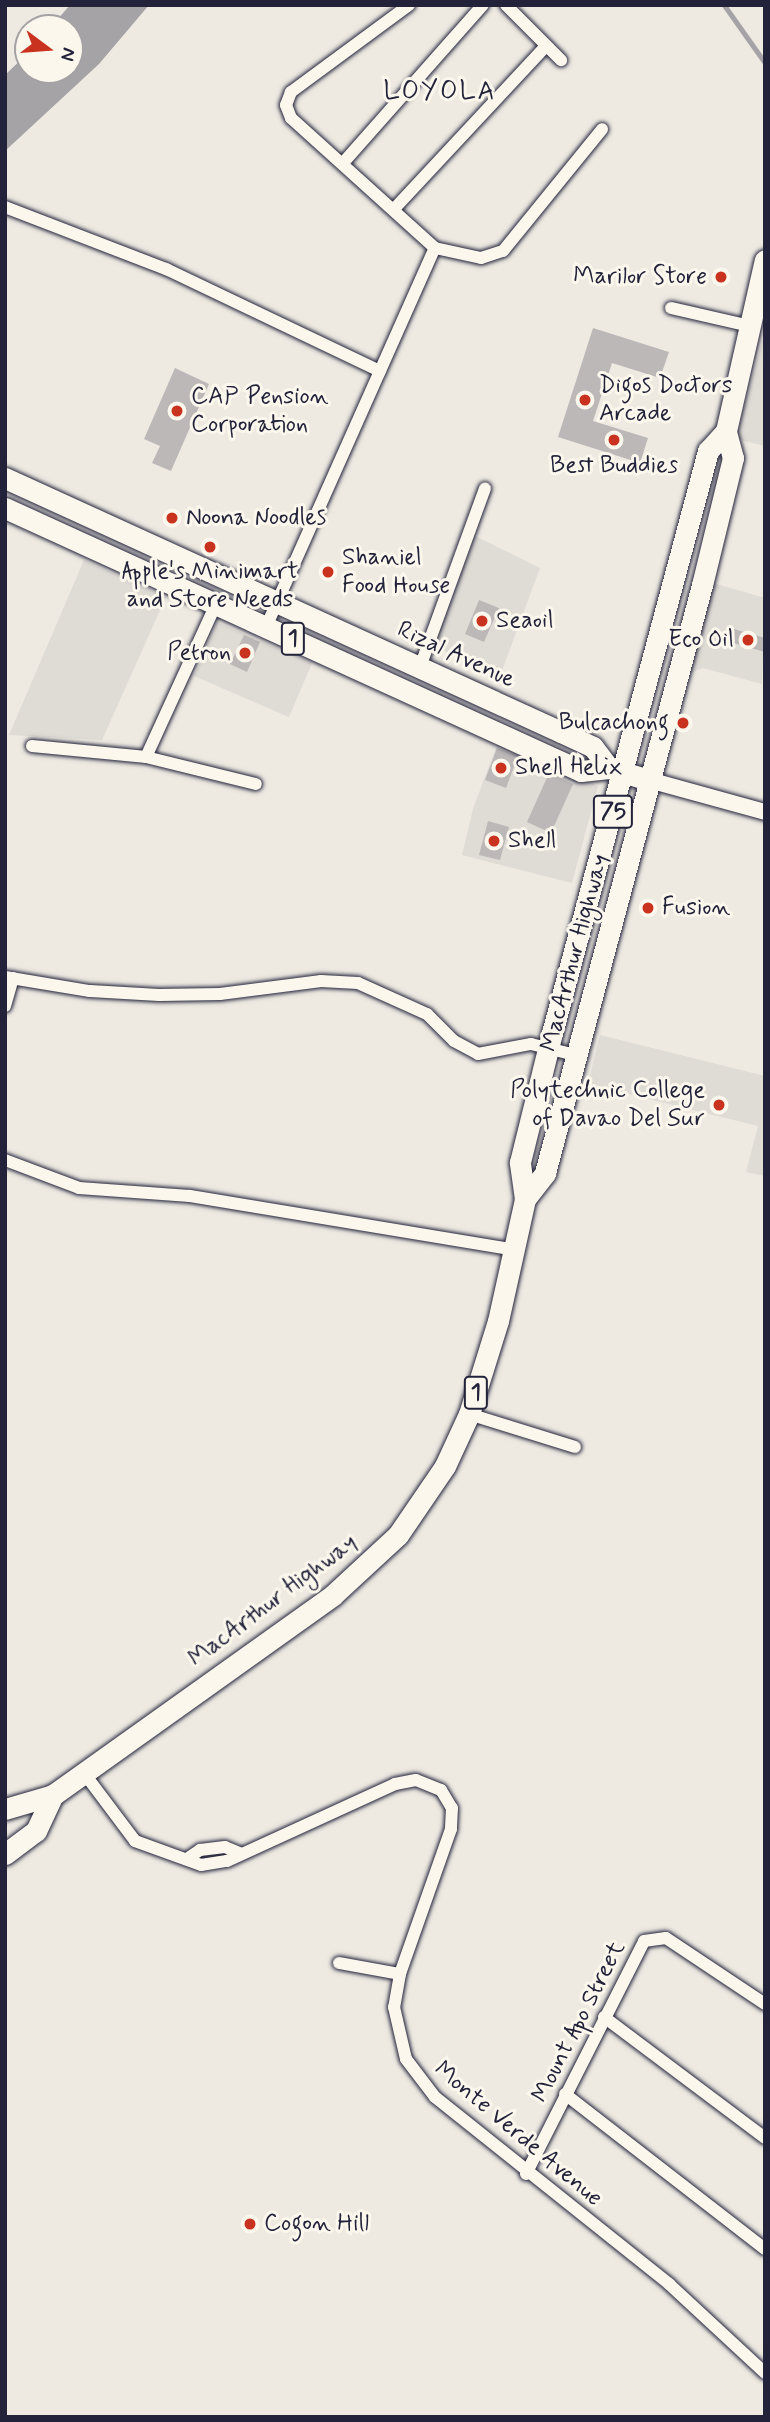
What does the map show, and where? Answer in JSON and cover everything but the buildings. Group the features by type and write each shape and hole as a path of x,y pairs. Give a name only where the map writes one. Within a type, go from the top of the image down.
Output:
{"main road":[{"name":"MacArthur Highway","path":"525,1199 545,1173 733,458 726,431 765,260"},
{"name":"MacArthur Highway","path":"5,1809 53,1795 372,1562 422,1503 469,1415 515,1250 525,1199 520,1162 617,771 708,451 726,431"},
{"name":"Rizal Avenue","path":"5,478 593,747 617,771"},
{"name":"1","path":"5,508 581,771 617,771 649,780"},
{"name":"MacArthur Highway","path":"5,1854 36,1831 53,1795"}],"street":[{"path":"408,5 287,97 291,118 435,248 481,258 503,251 602,129"},
{"path":"342,163 483,5"},
{"path":"506,5 561,60"},
{"path":"394,209 547,46"},
{"path":"5,207 166,269 380,371"},
{"path":"266,626 435,248"},
{"path":"671,308 750,326"},
{"path":"420,667 485,488"},
{"path":"146,757 216,604"},
{"path":"32,746 146,757 256,784"},
{"path":"649,780 765,813"},
{"path":"5,1006 9,977 159,995 220,994 321,981 358,983 427,1014 454,1041 478,1054 531,1044 575,1055"},
{"path":"5,1160 79,1188 202,1197 515,1250"},
{"path":"469,1415 575,1447"},
{"name":"Monte Verde Avenue","path":"83,1773 135,1841 187,1859 214,1863 395,1784 416,1780 440,1790 452,1808 451,1829 400,1974 396,2026 413,2072 435,2097 526,2174 669,2284 765,2373"},
{"name":"Mount Apo Street","path":"526,2174 639,1946 659,1936 765,2004"},
{"path":"339,1963 400,1974"},
{"path":"604,2017 765,2138"},
{"path":"565,2094 765,2249"}],"shaded area":[{"path":"70,5 149,5 84,78 84,14 62,14"},
{"path":"14,66 14,84 77,84 5,151 5,75"},
{"path":"765,330 765,446 736,439"},
{"path":"475,536 540,568 500,676 433,646"},
{"path":"84,560 166,597 102,740 9,735"},
{"path":"706,581 765,598 762,684 703,668 679,677"},
{"path":"217,622 312,663 289,717 194,676"},
{"path":"498,742 598,786 572,883 462,855 473,809"},
{"name":"Polytechnic College of Davao Del Sur","path":"600,1035 765,1076 765,1176 746,1172 758,1126 588,1084"}],"waterway":[{"path":"724,5 765,63"}],"place":[{"name":"Marilor Store","path":"721,277"},
{"name":"Digos Doctors Arcade","path":"585,400"},
{"name":"CAP Pension Corporation","path":"177,411"},
{"name":"Best Buddies","path":"614,440"},
{"name":"Noona Noodles","path":"172,518"},
{"name":"Apple's Minimart and Store Needs","path":"210,547"},
{"name":"Shaniel Food House","path":"328,572"},
{"name":"Seaoil","path":"482,621"},
{"name":"Eco Oil","path":"748,640"},
{"name":"Petron","path":"245,653"},
{"name":"Bulcachong","path":"683,723"},
{"name":"Shell Helix","path":"501,768"},
{"name":"Shell","path":"494,841"},
{"name":"Fusion","path":"648,908"},
{"name":"Polytechnic College of Davao Del Sur","path":"719,1105"},
{"name":"Cogon Hill","path":"250,2224"}],"district":[{"name":"LOYOLA","path":"440,93"}]}
